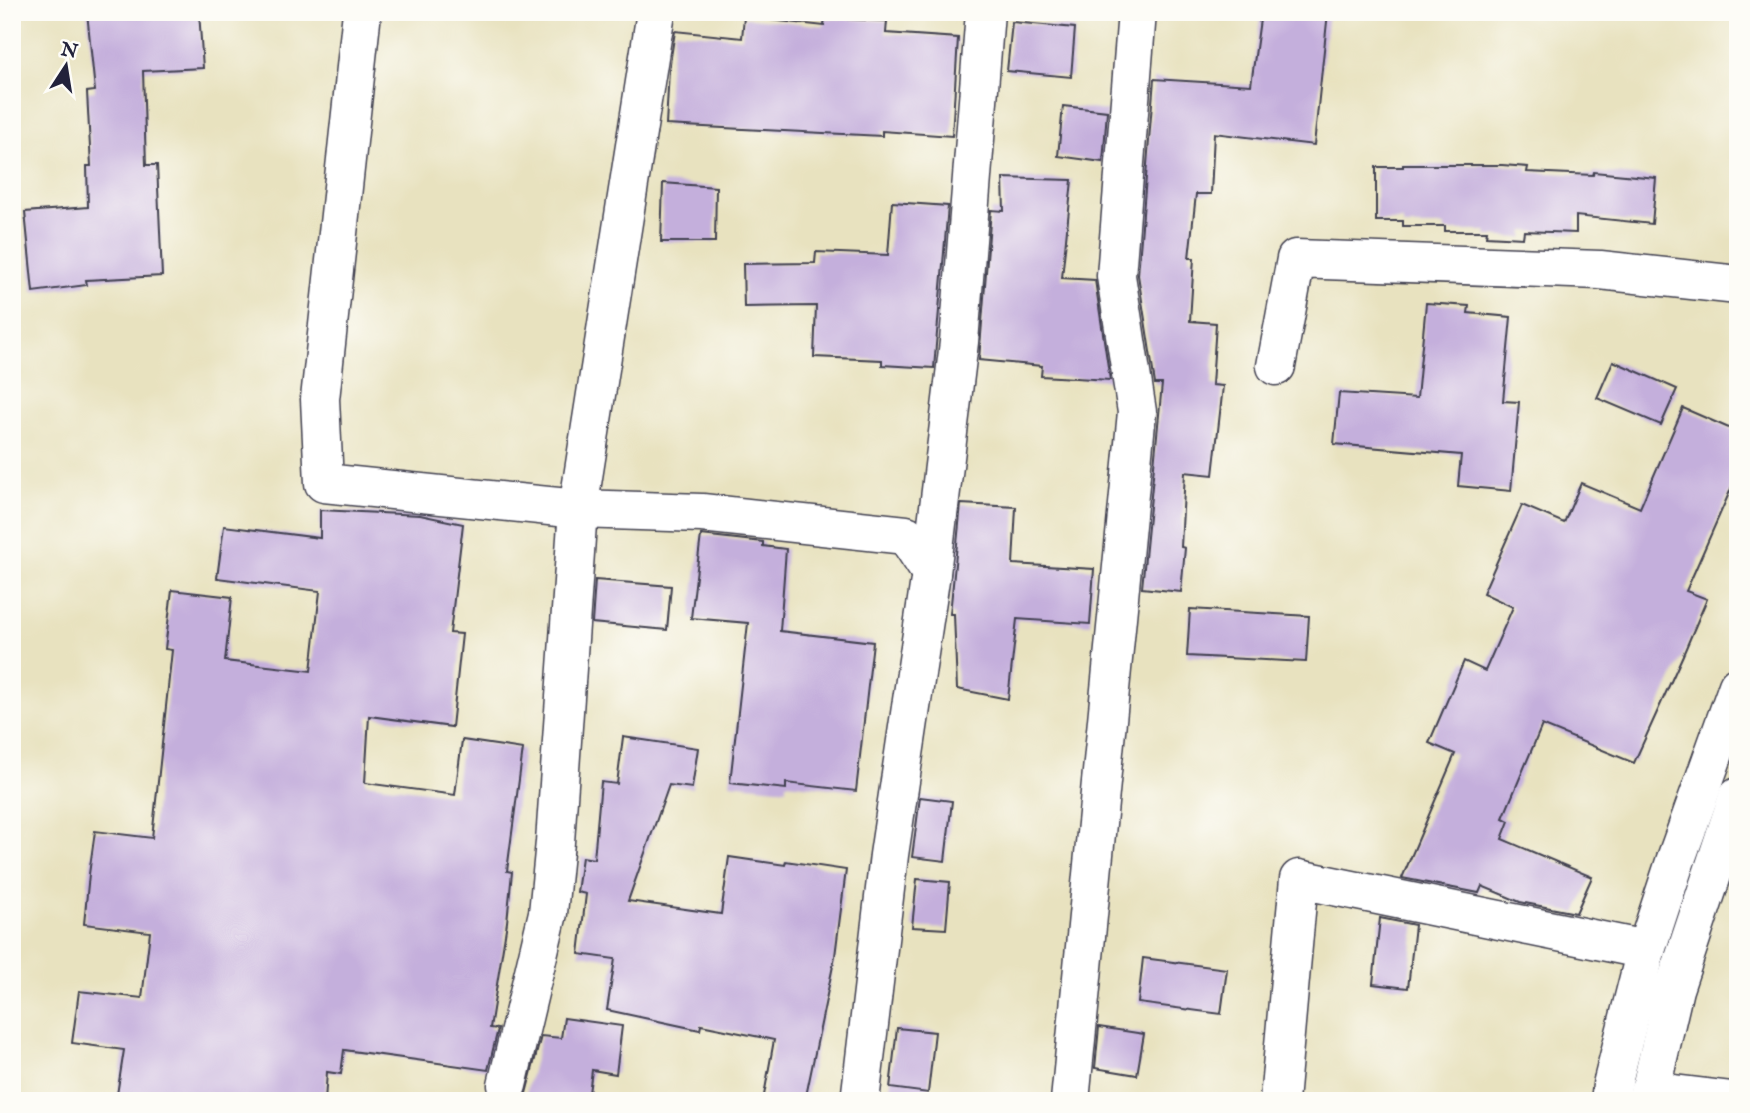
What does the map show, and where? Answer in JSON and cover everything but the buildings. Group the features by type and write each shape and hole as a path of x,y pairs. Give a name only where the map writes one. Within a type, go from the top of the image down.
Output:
{"street":[{"path":"362,12 320,399 324,483 578,509 702,513 906,535 931,572"},
{"path":"507,1085 548,913 578,509 656,12"},
{"path":"860,1101 889,855 931,572 959,342 985,12"},
{"path":"1070,1101 1137,412 1116,276 1137,12"},
{"path":"1276,366 1296,259 1600,270 1738,285"},
{"path":"1611,1101 1612,1085 1646,950 1738,686"},
{"path":"1732,1101 1648,1096 1674,989 1738,797"},
{"path":"1279,1101 1298,879 1646,950"}]}
